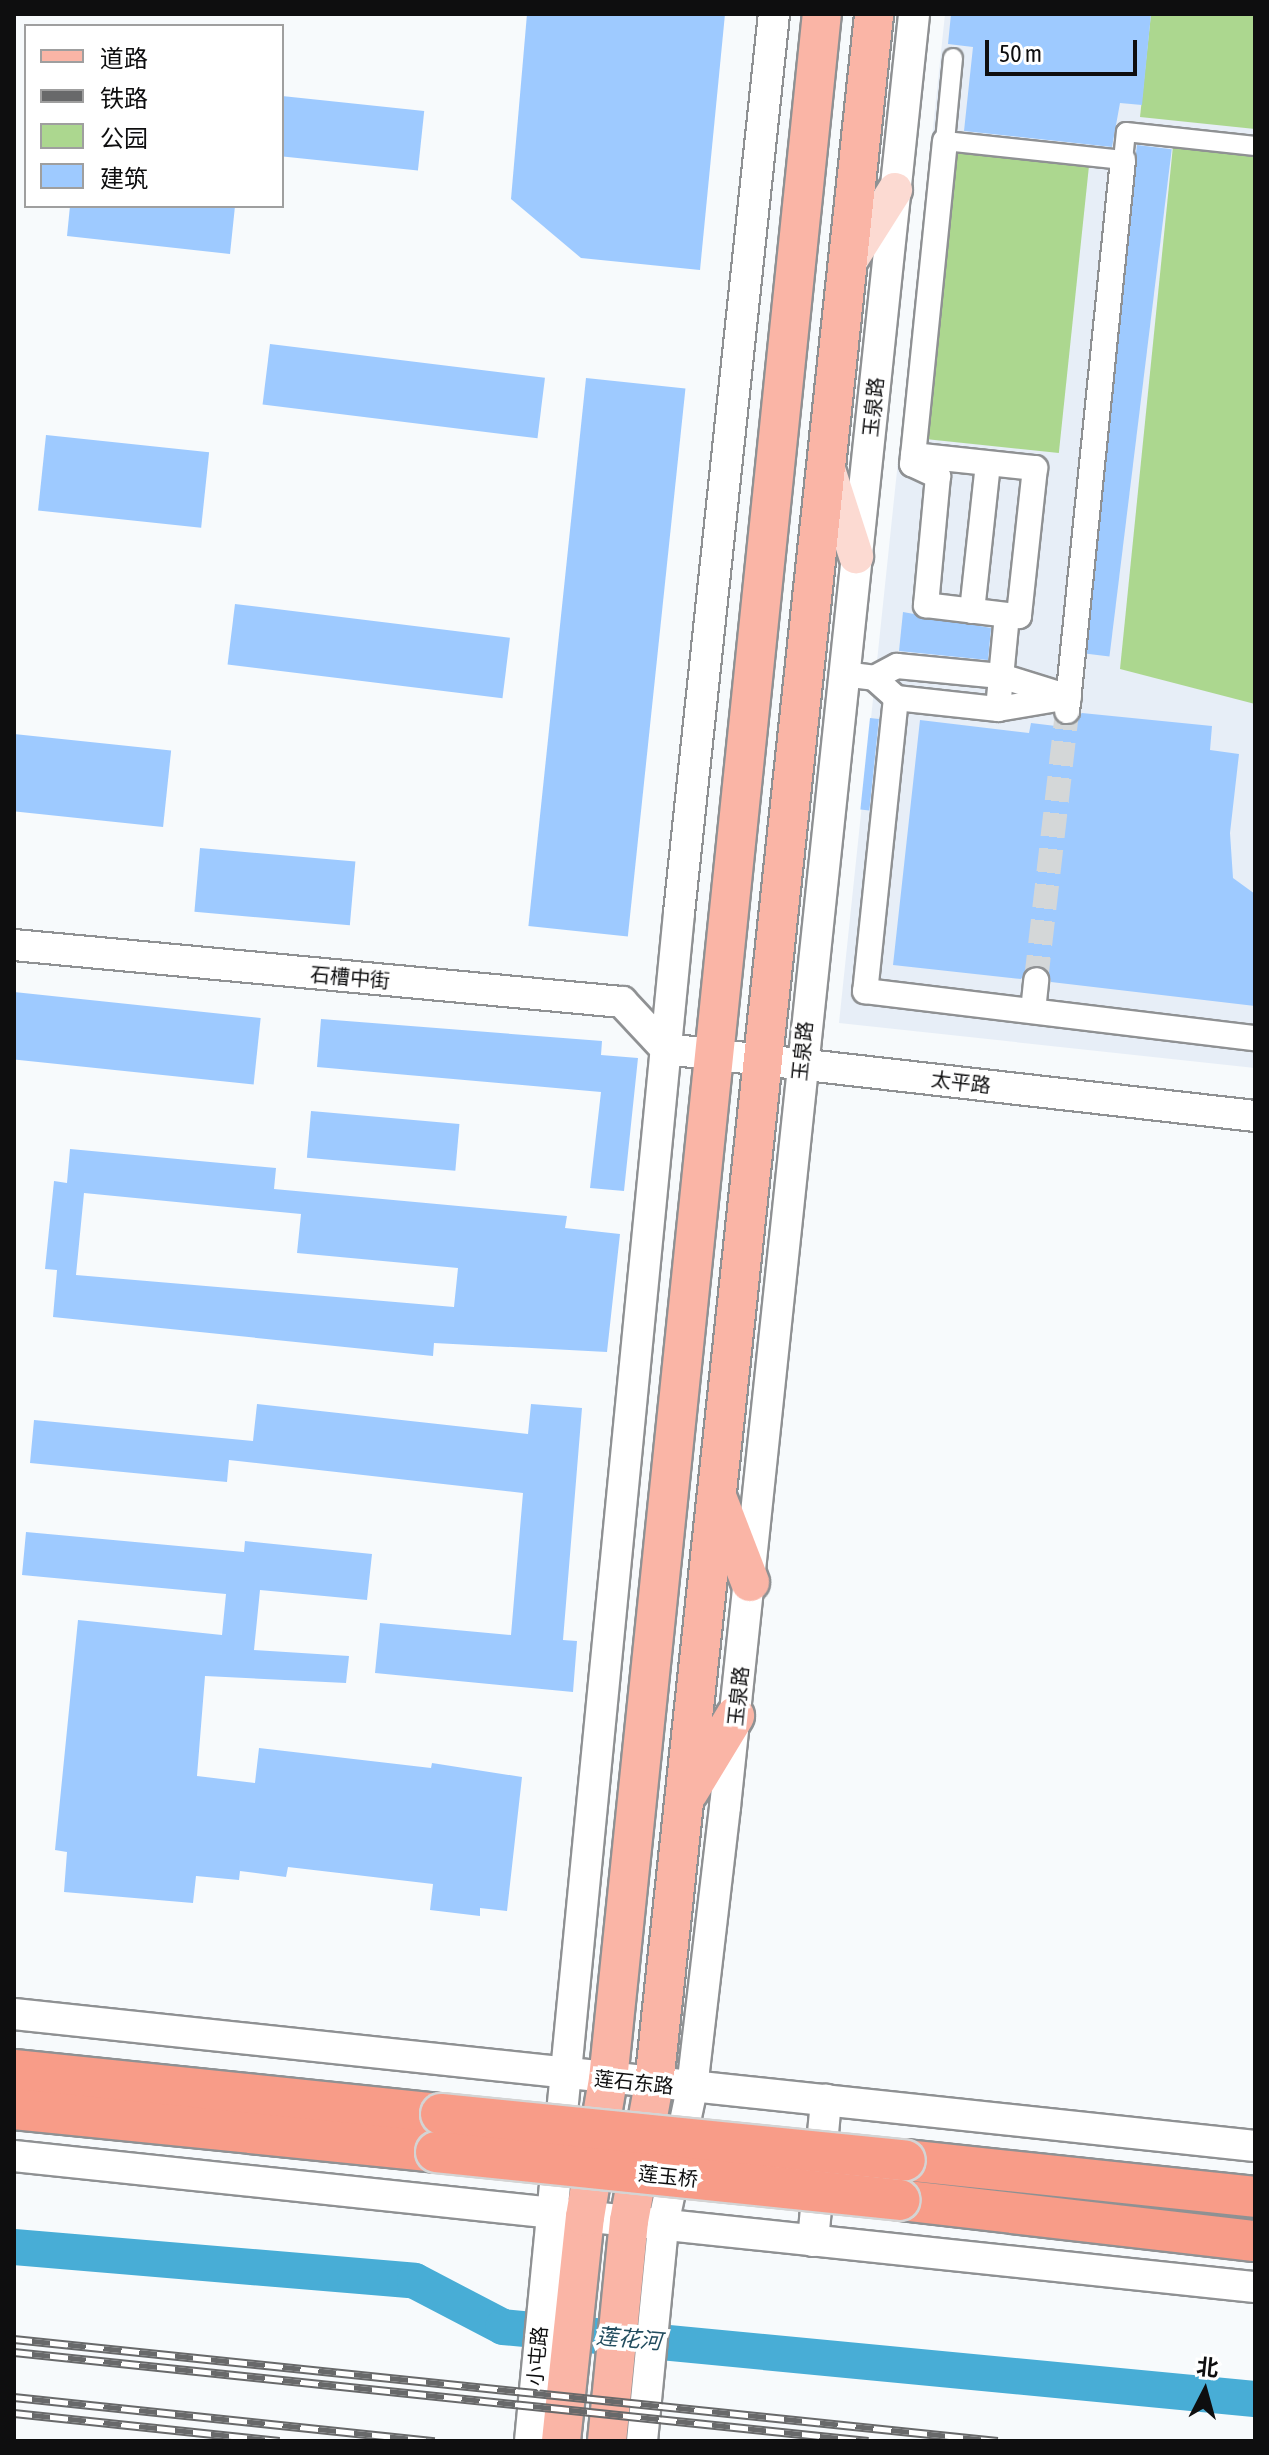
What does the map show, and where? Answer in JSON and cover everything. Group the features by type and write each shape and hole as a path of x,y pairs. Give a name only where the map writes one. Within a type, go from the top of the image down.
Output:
{"highway":[{"path":"14,2070 439,2133"},
{"path":"14,2109 439,2133"},
{"name":"莲玉桥","path":"439,2133 905,2160 1255,2197"},
{"name":"莲玉桥","path":"439,2133 900,2200 1255,2241"}],"main road":[{"path":"562,2272 568,2215 608,2080 822,14"},
{"name":"玉泉路","path":"640,2281 654,2084 874,14"},
{"path":"847,266 895,190"},
{"path":"825,462 856,556"},
{"path":"716,1494 750,1582"},
{"path":"684,1801 735,1716"},
{"name":"小屯路","path":"561,2441 562,2272"},
{"path":"607,2441 640,2281"}],"street":[{"path":"568,2215 564,2075 666,1049 774,14"},
{"name":"玉泉路","path":"646,2223 692,2088 750,1582 801,1063 914,14"},
{"path":"913,455 1035,468 1019,616 926,605 938,476 912,464 953,58"},
{"path":"1068,704 1126,132 1255,146"},
{"path":"945,141 1123,160"},
{"path":"972,611 988,464"},
{"path":"998,709 1007,615"},
{"path":"843,674 874,678 897,666 1001,676 1068,704"},
{"path":"874,678 896,698 998,709 1068,704"},
{"path":"896,698 865,991 1255,1038"},
{"path":"776,918 825,846"},
{"name":"石槽中街","path":"14,945 622,1002 666,1049"},
{"path":"1033,1011 1036,980"},
{"name":"太平路","path":"666,1049 1255,1116"},
{"name":"莲石东路","path":"14,2014 608,2080 1255,2146"},
{"path":"813,2241 826,2100"},
{"path":"14,2156 1255,2287"},
{"name":"小屯路","path":"530,2441 562,2272"},
{"path":"640,2281 642,2441"}],"shaded area":[{"path":"945,14 1255,14 1255,1068 839,1023"}],"green space":[{"path":"1151,14 1255,14 1255,129 1140,117"},
{"path":"1173,146 1255,154 1255,704 1120,669"},
{"path":"951,149 1089,164 1059,453 921,438"}],"building":[{"path":"527,14 725,14 700,270 581,258 511,199"},
{"path":"951,14 1151,14 1142,105 1120,103 1112,147 964,131 973,47 948,44"},
{"path":"284,96 424,111 418,171 284,157"},
{"path":"1137,145 1172,149 1109,656 1075,652"},
{"path":"70,208 235,208 230,254 67,236"},
{"path":"270,344 545,378 538,438 263,405"},
{"path":"586,378 685,388 628,936 528,926"},
{"path":"46,435 209,452 201,528 38,511"},
{"path":"235,604 510,638 503,698 228,665"},
{"path":"903,612 991,628 988,660 899,651"},
{"path":"1082,713 1212,726 1210,750 1239,754 1230,833 1233,878 1255,894 1255,1006 1051,982 1049,973 1038,965 1029,967 1021,979 893,965 920,720 1029,733 1031,723 1064,727"},
{"path":"870,718 879,719 869,810 860,809"},
{"path":"14,734 171,751 163,827 14,811"},
{"path":"200,848 355,862 350,925 194,912"},
{"path":"14,992 261,1018 254,1085 14,1059"},
{"path":"321,1019 602,1041 601,1055 638,1058 624,1191 590,1188 601,1092 317,1067"},
{"path":"311,1111 459,1124 455,1171 307,1158"},
{"path":"70,1149 276,1168 274,1189 567,1216 565,1228 620,1234 607,1352 434,1343 433,1356 53,1317 57,1270 45,1269 54,1181 67,1183","holes":["84,1193 301,1214 297,1253 458,1268 454,1307 76,1275"]},
{"path":"257,1404 528,1434 531,1404 582,1408 563,1640 577,1641 573,1692 375,1673 380,1623 511,1635 523,1493 229,1460 227,1482 30,1463 34,1420 253,1441"},
{"path":"26,1532 244,1552 245,1541 372,1554 367,1600 260,1590 254,1650 349,1656 346,1683 205,1676 197,1776 255,1783 259,1748 431,1768 432,1763 522,1777 507,1911 480,1908 480,1916 430,1910 433,1884 288,1867 286,1877 240,1871 239,1880 196,1876 193,1903 64,1892 67,1852 55,1850 78,1620 222,1635 226,1594 22,1575"}],"waterway":[{"name":"莲花河","path":"14,2247 415,2281 503,2327 1255,2399"}],"tunnel":[{"path":"1036,980 1067,711"}],"railway":[{"path":"14,2339 998,2441"},
{"path":"14,2352 868,2441"},
{"path":"14,2397 435,2441"},
{"path":"14,2413 280,2441"}]}
